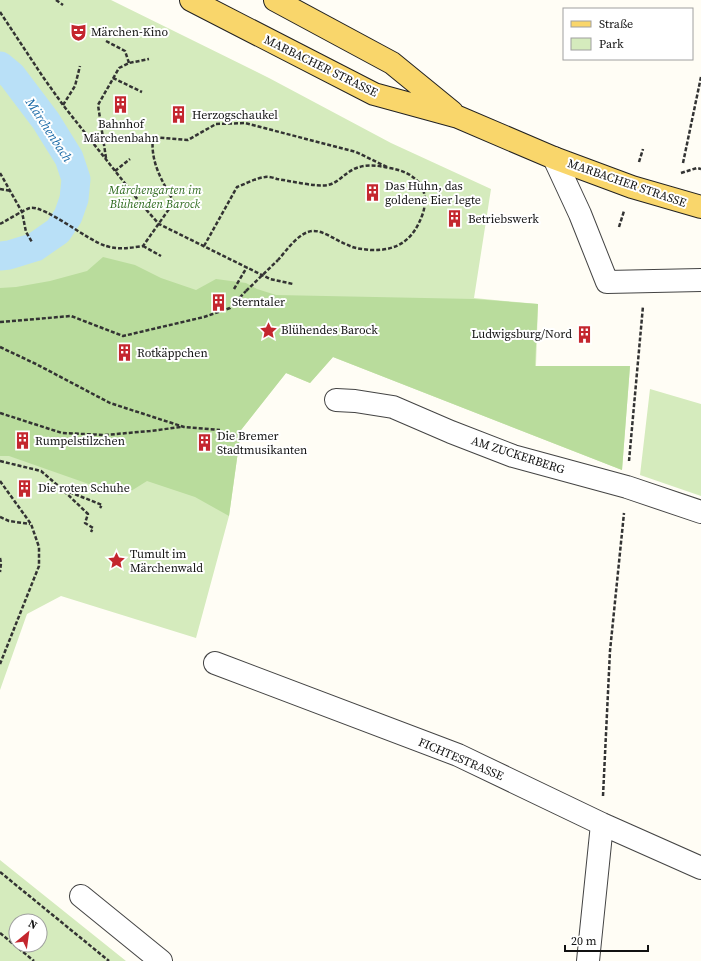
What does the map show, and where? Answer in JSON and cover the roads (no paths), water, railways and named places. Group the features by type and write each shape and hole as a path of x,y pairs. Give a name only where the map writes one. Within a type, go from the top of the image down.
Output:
{"main road":[{"name":"MARBACHER STRASSE","path":"191,0 374,94 458,117 554,158 632,187 701,207"},
{"name":"MARBACHER STRASSE","path":"275,0 392,63 458,117"}],"street":[{"name":"MARBACHER STRASSE","path":"554,158 580,214 607,282 701,280"},
{"name":"AM ZUCKERBERG","path":"336,400 355,401 393,407 451,432 513,456 627,487 701,512"},
{"name":"FICHTESTRASSE","path":"215,663 458,755 602,824 701,868"},
{"path":"588,961 602,824"},
{"path":"81,896 161,961"}],"waterway":[{"name":"Märchenbach","path":"0,66 12,76 46,121 69,158 76,179 74,199 68,216 58,231 35,247 9,255 0,256"}],"place":[{"name":"Märchen-Kino","path":"78,32"},
{"name":"Bahnhof Märchenbahn","path":"121,105"},
{"name":"Herzogschaukel","path":"179,115"},
{"name":"Das Huhn, das goldene Eier legte","path":"372,193"},
{"name":"Betriebswerk","path":"455,219"},
{"name":"Sterntaler","path":"219,302"},
{"name":"Blühendes Barock","path":"268,330"},
{"name":"Ludwigsburg/Nord","path":"585,334"},
{"name":"Rotkäppchen","path":"124,353"},
{"name":"Rumpelstilzchen","path":"22,441"},
{"name":"Die Bremer Stadtmusikanten","path":"204,443"},
{"name":"Die roten Schuhe","path":"25,488"},
{"name":"Tumult im Märchenwald","path":"117,561"}],"park label":[{"name":"Märchengarten im Blühenden Barock","path":"155,197"}]}
